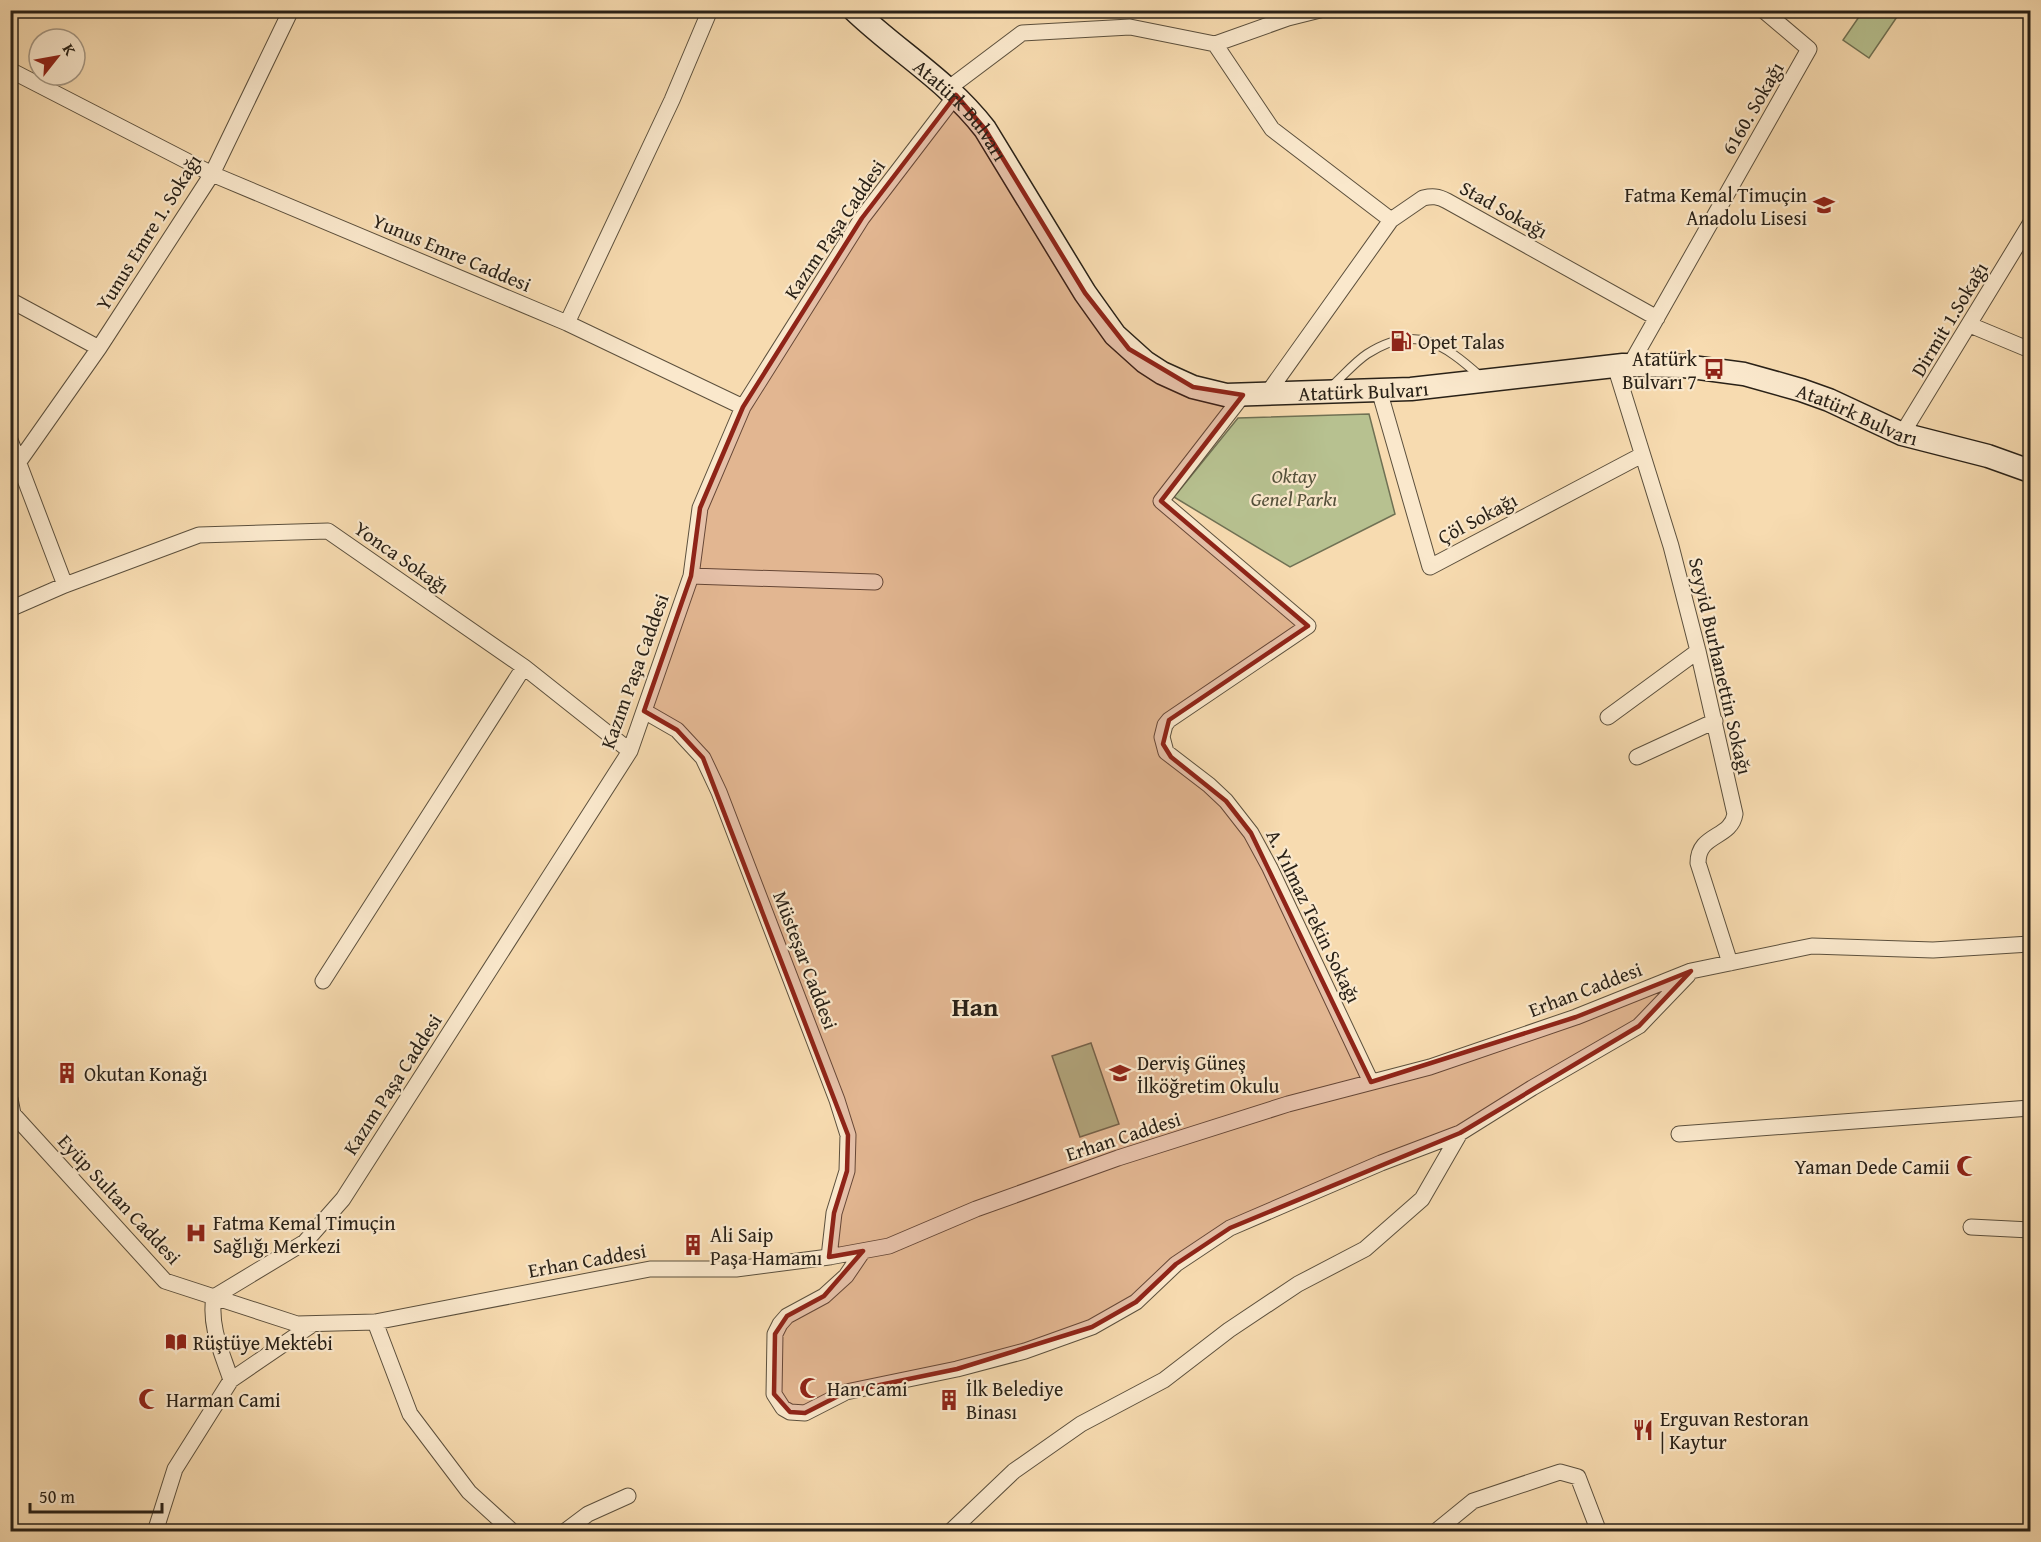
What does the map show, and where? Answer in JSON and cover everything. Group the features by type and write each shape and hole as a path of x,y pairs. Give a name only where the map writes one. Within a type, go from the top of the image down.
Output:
{"main road":[{"name":"Atatürk Bulvarı","path":"854,10 952,91 985,129 1102,319 1129,349 1162,373 1185,384 1226,395 1243,395 1379,390 1487,382 1623,366 1684,366 1719,370 1773,381 1829,400 1902,434 1988,456 2031,471"}],"street":[{"name":"Yunus Emre 1. Sokağı","path":"18,463 99,348 212,174 291,10"},
{"path":"567,323 672,100 710,10"},
{"path":"1320,10 1288,18 1215,44 1272,129 1391,220"},
{"name":"6160. Sokağı","path":"1623,366 1657,318 1809,49 1763,10"},
{"name":"Kazım Paşa Caddesi","path":"214,1297 305,1242 343,1199 630,751 691,576 700,508 743,407 862,218 952,91 1022,33 1130,27 1215,44"},
{"name":"Yunus Emre Caddesi","path":"10,70 212,174 567,323 743,407"},
{"name":"Stad Sokağı","path":"1267,394 1391,220 1423,198 1440,197 1657,318"},
{"path":"1902,434 2031,224"},
{"name":"Dirmit 1.Sokağı","path":"1902,434 2031,224"},
{"path":"10,300 99,348"},
{"path":"1970,325 2031,350"},
{"name":"Seyyid Burhanettin Sokağı","path":"1623,366 1642,455 1671,546 1698,651 1735,814 1731,826 1703,845 1698,863 1730,963"},
{"name":"Çöl Sokağı","path":"1379,390 1430,567 1642,455"},
{"name":"A. Yılmaz Tekin Sokağı","path":"1243,395 1161,501 1308,626 1169,720 1163,731 1163,744 1171,758 1191,770 1226,801 1251,833 1270,868 1371,1082"},
{"path":"10,440 65,585"},
{"name":"Yonca Sokağı","path":"10,609 65,585 199,535 328,531 524,667 630,751"},
{"path":"691,576 875,582"},
{"path":"1608,717 1698,651"},
{"path":"323,981 524,667"},
{"name":"Müsteşar Caddesi","path":"644,711 677,730 703,758 719,792 837,1100 848,1134 847,1171 834,1213 829,1257"},
{"path":"1637,757 1715,721"},
{"name":"Erhan Caddesi","path":"257,1311 297,1324 375,1322 650,1269 736,1269 829,1257 890,1246 976,1209 1118,1158 1288,1104 1430,1067 1576,1017 1691,971 1812,946 1933,950 2031,944"},
{"path":"863,1251 846,1276 824,1296 787,1316 775,1334 774,1394 778,1402 790,1412 805,1413 846,1392 969,1366 1025,1351 1092,1327 1136,1302 1176,1264 1230,1228 1370,1167 1460,1133 1639,1026 1691,971"},
{"path":"1679,1134 2031,1108"},
{"name":"Eyüp Sultan Caddesi","path":"11,1110 165,1281 257,1311"},
{"path":"950,1532 1014,1471 1081,1424 1164,1380 1229,1329 1298,1284 1365,1249 1422,1199 1460,1133"},
{"path":"1971,1227 2031,1230"},
{"path":"214,1297 212,1317 214,1327 231,1380"},
{"path":"375,1322 410,1414 469,1492 513,1532"},
{"path":"155,1532 175,1469 231,1380 314,1324"},
{"path":"1435,1532 1473,1501 1560,1472 1578,1477 1599,1532"},
{"path":"564,1532 588,1514 628,1496"}],"lane":[{"path":"1326,392 1366,354 1399,338 1432,341 1458,356 1487,382"}],"highlighted area":[{"path":"956,95 985,129 1085,293 1129,349 1193,387 1243,395 1161,501 1308,626 1169,720 1163,744 1171,757 1226,801 1251,833 1371,1082 1576,1017 1691,971 1639,1026 1460,1133 1230,1228 1176,1264 1136,1302 1092,1327 957,1369 846,1392 805,1413 790,1412 774,1394 775,1334 787,1316 824,1296 863,1251 829,1257 834,1213 847,1171 848,1135 703,758 677,730 644,711 691,576 700,508 743,407 862,218"}],"green space":[{"path":"1863,11 1901,11 1869,58 1843,40"},
{"name":"Oktay Genel Parkı","path":"1369,414 1395,514 1290,567 1174,497 1238,418"},
{"path":"1091,1043 1119,1124 1080,1137 1052,1056"}],"place":[{"name":"Fatma Kemal Timuçin Anadolu Lisesi","path":"1824,205"},
{"name":"Opet Talas","path":"1401,341"},
{"name":"Atatürk Bulvarı 7","path":"1714,369"},
{"name":"Okutan Konağı","path":"67,1073"},
{"name":"Derviş Güneş İlköğretim Okulu","path":"1120,1073"},
{"name":"Yaman Dede Camii","path":"1967,1166"},
{"name":"Fatma Kemal Timuçin Sağlığı Merkezi","path":"196,1233"},
{"name":"Ali Saip Paşa Hamamı","path":"693,1245"},
{"name":"Rüştüye Mektebi","path":"176,1342"},
{"name":"Han Cami","path":"810,1388"},
{"name":"Harman Cami","path":"149,1399"},
{"name":"İlk Belediye Binası","path":"949,1400"},
{"name":"Erguvan Restoran | Kaytur","path":"1643,1430"}],"district":[{"name":"Han","path":"975,1006"}]}
